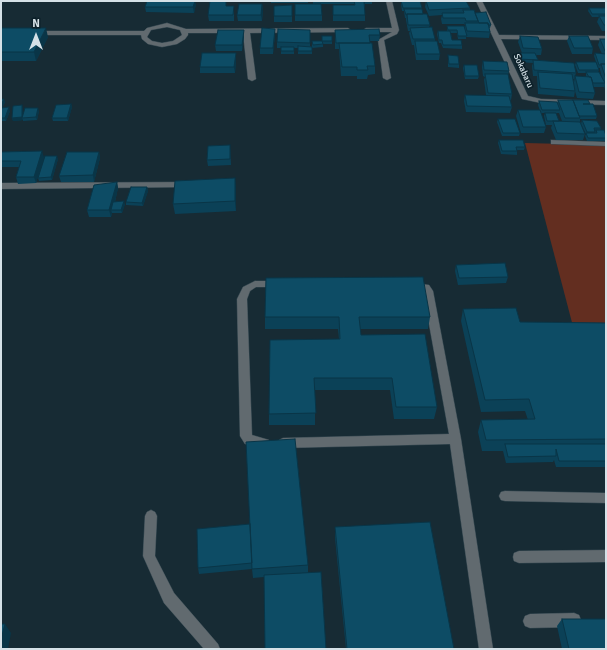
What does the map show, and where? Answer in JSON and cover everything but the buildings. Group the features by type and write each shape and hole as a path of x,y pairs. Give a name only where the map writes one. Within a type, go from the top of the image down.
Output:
{"street":[{"path":"389,1 396,30"},
{"name":"Sokabaru","path":"479,1 525,97 541,101 606,103"},
{"path":"25,33 145,33 155,27 167,25 179,27 185,31 396,30"},
{"path":"246,30 252,78"},
{"path":"387,78 382,38 395,33 396,30"},
{"path":"145,33 144,38 146,40 162,45 180,41 185,35 185,31"},
{"path":"497,37 606,38"},
{"path":"554,142 606,144"},
{"path":"1,186 199,185"},
{"path":"286,284 255,284 246,289 242,294 246,436 249,441 257,443 302,443 454,439"},
{"path":"402,285 426,287 428,291 454,439 486,649"},
{"path":"505,496 606,498"},
{"path":"151,516 149,556 169,598 213,649"},
{"path":"519,557 606,556"},
{"path":"530,621 583,620"}],"shaded area":[{"path":"525,143 606,145 606,335 575,334"}]}
